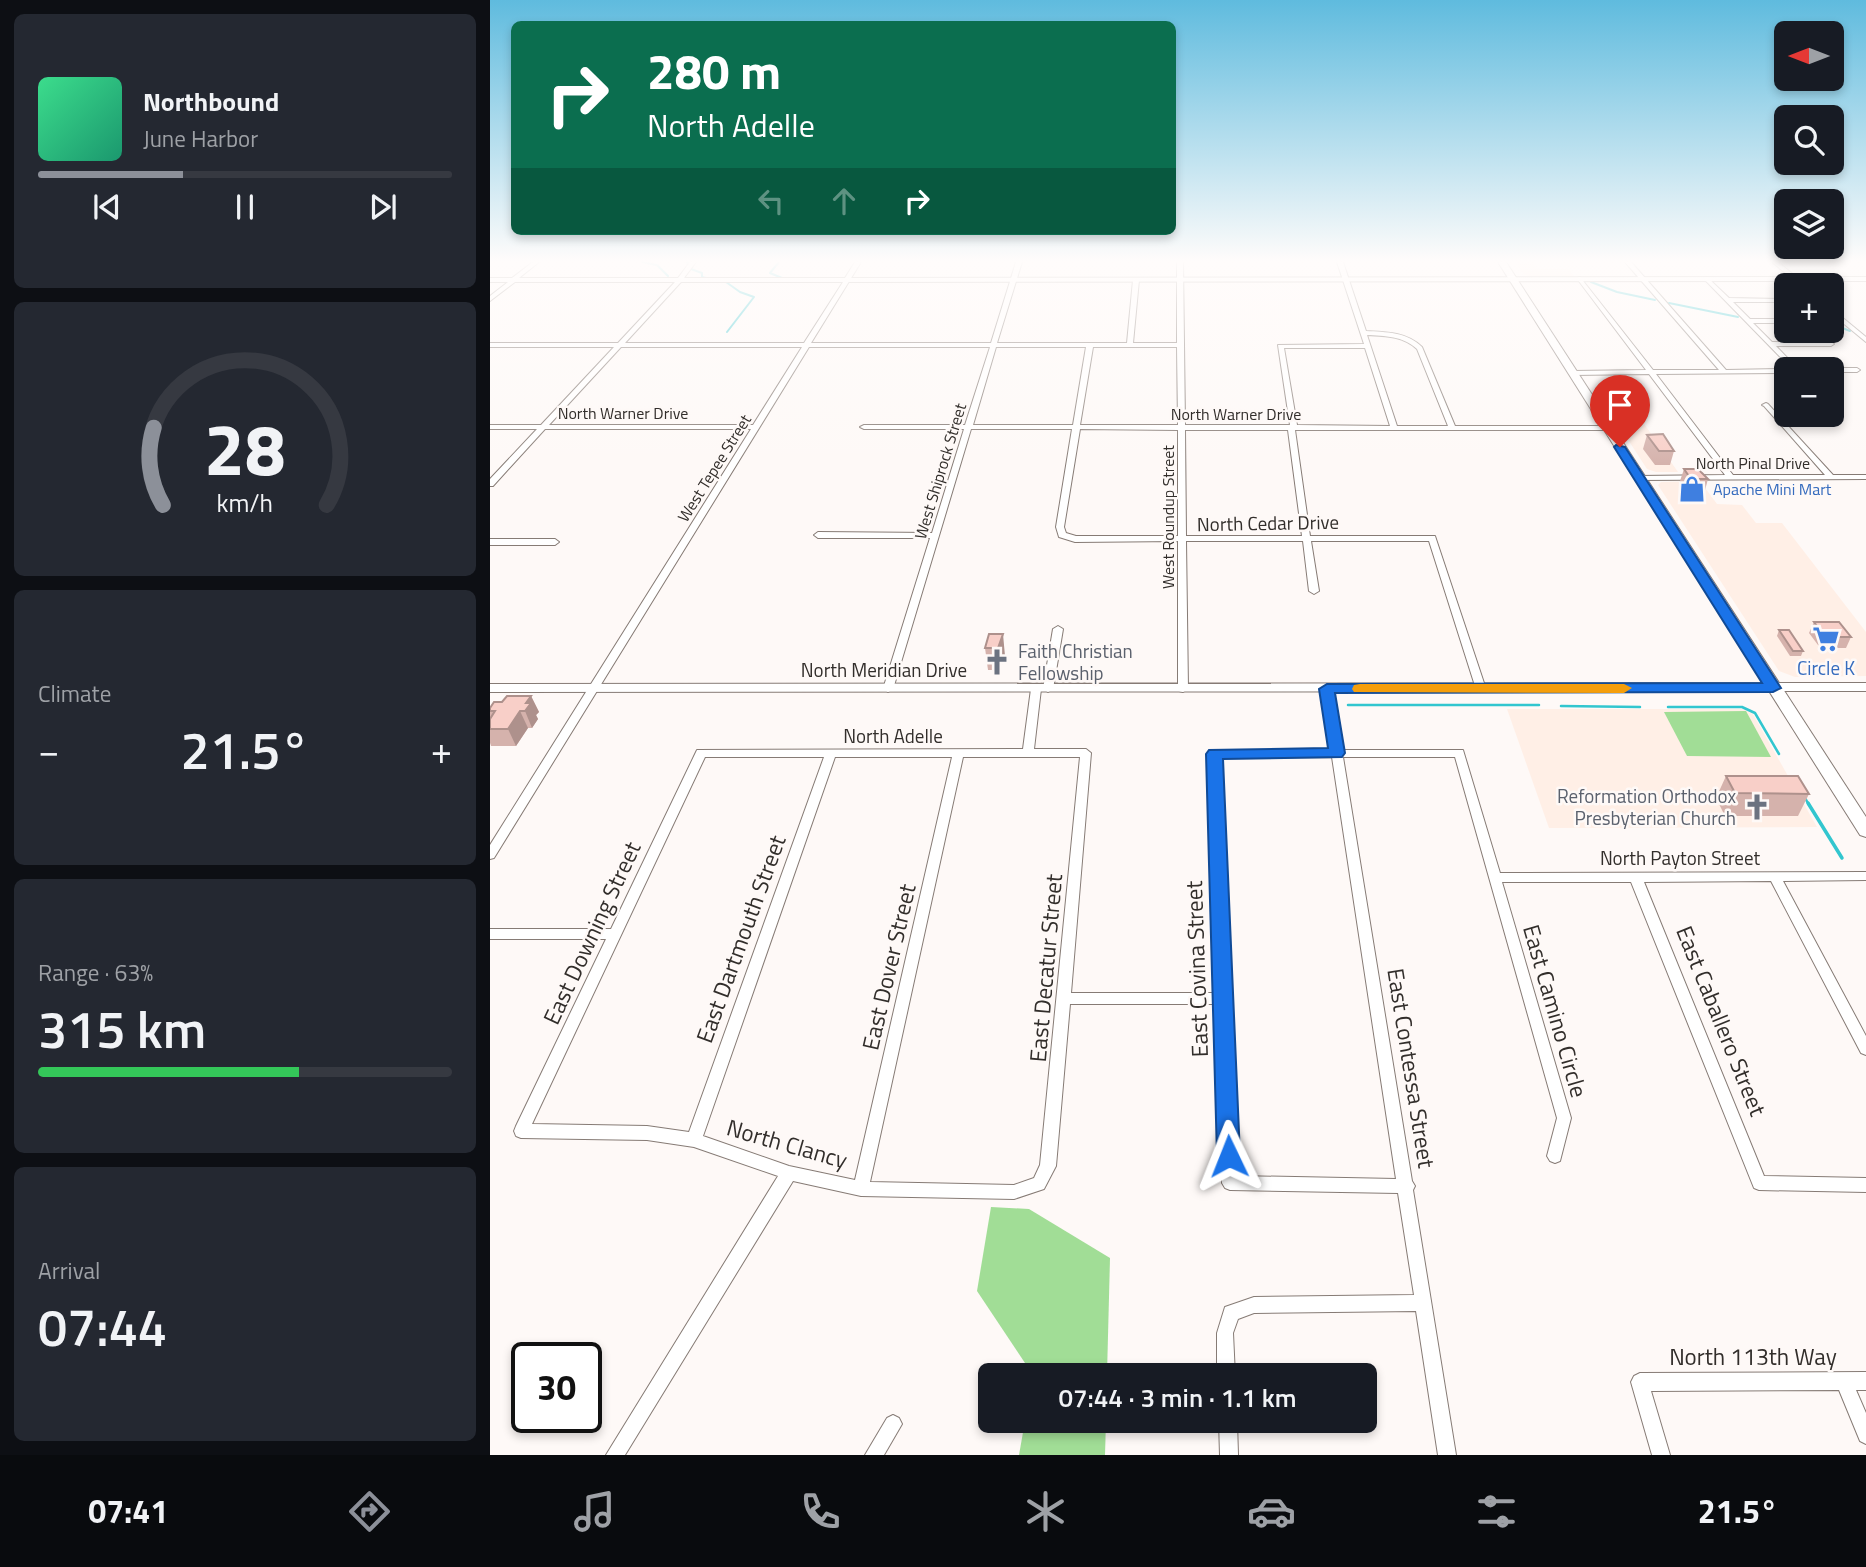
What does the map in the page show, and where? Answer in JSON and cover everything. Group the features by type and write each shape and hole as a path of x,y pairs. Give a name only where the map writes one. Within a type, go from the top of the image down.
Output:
{"main road":[{"path":"1545,330 1866,831"}],"street":[{"path":"490,484 634,330"},
{"name":"West Tepee Street","path":"490,855 816,330"},
{"name":"West Shiprock Street","path":"888,689 998,330"},
{"path":"1130,345 1131,330"},
{"name":"West Roundup Street","path":"1181,330 1183,689"},
{"path":"1363,330 1394,428"},
{"path":"1619,330 1730,477"},
{"path":"1688,330 1725,372"},
{"path":"1757,330 1783,357"},
{"path":"1364,333 1395,336 1415,342 1420,348 1453,429"},
{"path":"1770,344 1830,344"},
{"path":"490,345 1181,345"},
{"path":"1076,428 1090,345"},
{"path":"1314,592 1280,346 1368,346"},
{"path":"1844,370 1857,370"},
{"path":"1573,373 1774,371"},
{"path":"1766,404 1831,477"},
{"name":"North Warner Drive","path":"490,427 756,427"},
{"name":"North Warner Drive","path":"864,427 1608,428"},
{"name":"North Cedar Drive","path":"1076,428 1060,527 1062,535 1075,539 1182,540 1432,538 1481,689"},
{"name":"North Pinal Drive","path":"1639,478 1866,477"},
{"path":"818,535 935,536"},
{"path":"490,542 555,542"},
{"path":"1028,752 1058,629"},
{"name":"North Meridian Drive","path":"490,688 1866,687"},
{"name":"East Contessa Street","path":"1327,689 1407,1186 1447,1455"},
{"name":"North Adelle","path":"701,753 1086,753"},
{"name":"East Downing Street","path":"521,1131 701,753"},
{"name":"East Dartmouth Street","path":"694,1140 831,753"},
{"name":"East Dover Street","path":"861,1189 958,753"},
{"name":"East Decatur Street","path":"1040,1184 1048,1166 1086,753"},
{"name":"East Camino Circle","path":"1337,753 1460,753 1564,1118 1555,1156"},
{"name":"East Covina Street","path":"1337,753 1214,754 1230,1183 1407,1186"},
{"name":"North Payton Street","path":"1495,878 1866,876"},
{"path":"1775,877 1866,1049"},
{"name":"East Caballero Street","path":"1636,878 1759,1183 1866,1185"},
{"path":"490,934 615,934"},
{"path":"1064,999 1222,998"},
{"name":"North Clancy","path":"521,1131 647,1133 694,1140 789,1173 861,1189 1014,1192 1040,1184"},
{"path":"615,1455 789,1173"},
{"path":"1226,1363 1225,1334 1231,1313 1254,1305 1424,1303"},
{"path":"1844,1381 1866,1435"},
{"name":"North 113th Way","path":"1661,1455 1640,1382 1866,1381"},
{"path":"874,1455 893,1424"},
{"path":"1228,1433 1229,1455"}],"shaded area":[{"path":"1594,387 1618,387 1678,472 1656,472 1647,469"},
{"path":"1700,481 1717,504 1742,505 1756,523 1782,523 1866,632 1866,676 1795,677 1779,671 1658,485 1661,482"},
{"path":"1507,709 1750,709 1817,827 1549,828"}],"green space":[{"path":"1746,711 1771,757 1687,756 1664,712"},
{"path":"991,1207 1029,1209 1110,1258 1107,1363 1025,1363 977,1291"},
{"path":"1023,1433 1106,1433 1105,1455 1019,1455"}],"building":[{"path":"1663,434 1674,451 1659,451 1647,435"},
{"path":"1684,469 1698,469 1708,479 1691,479"},
{"path":"1814,622 1839,622 1851,637 1823,634"},
{"path":"1779,630 1789,630 1803,651 1793,651"},
{"path":"989,634 1003,634 998,648 985,648"},
{"path":"507,696 531,696 526,703 531,703 525,711 520,711 508,729 490,729 490,719 495,711 490,711 490,708 494,702 502,702"},
{"path":"1726,776 1798,776 1809,794 1735,793"}],"waterway":[{"path":"1348,705 1539,705"},
{"path":"1561,706 1640,707"},
{"path":"1668,707 1742,707 1755,713 1779,754"},
{"path":"1804,796 1809,805"},
{"path":"1808,803 1842,858"}],"slow traffic":[{"path":"1360,689 1624,688"}],"place":[{"name":"Apache Mini Mart","path":"1692,489"},
{"name":"Circle K","path":"1826,639"},
{"name":"Faith Christian Fellowship","path":"997,662"},
{"name":"Reformation Orthodox Presbyterian Church","path":"1757,807"}],"route":[{"path":"1229,1156 1214,754 1337,753 1327,689 1773,688 1620,447"}]}
